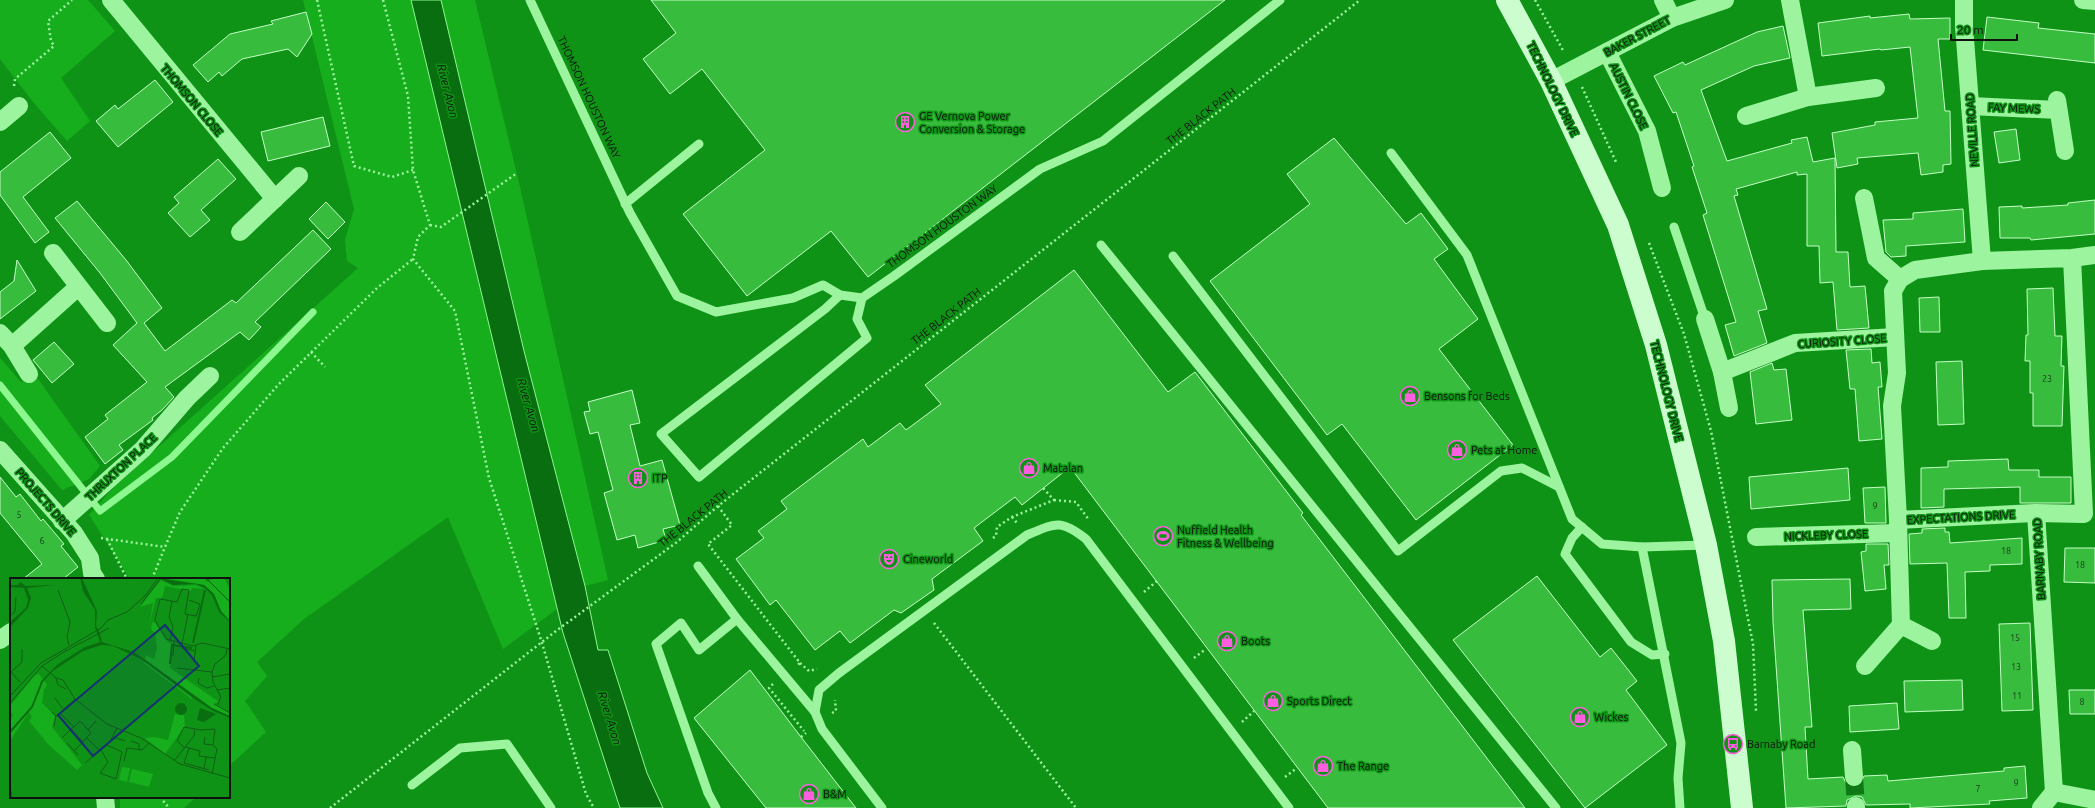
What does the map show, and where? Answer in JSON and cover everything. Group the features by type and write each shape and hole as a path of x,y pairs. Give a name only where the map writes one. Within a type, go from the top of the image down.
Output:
{"street":[{"name":"THOMSON CLOSE","path":"111,0 275,199"},
{"name":"TECHNOLOGY DRIVE","path":"1508,0 1551,81 1618,225 1656,345 1706,545 1724,641 1742,808"},
{"path":"1663,0 1672,18"},
{"name":"BAKER STREET","path":"1551,81 1672,18 1726,0"},
{"path":"1790,0 1808,97"},
{"name":"NEVILLE ROAD","path":"1964,0 1970,106 1982,261"},
{"path":"2083,0 2095,1"},
{"name":"AUSTIN CLOSE","path":"1608,52 1647,131 1662,188"},
{"path":"1746,116 1808,97 1876,88"},
{"name":"FAY MEWS","path":"1970,106 2058,105 2064,151"},
{"path":"0,122 19,106"},
{"path":"240,232 299,176"},
{"path":"1864,198 1876,258 1900,279 1915,270 1982,261 2072,258 2095,254"},
{"path":"52,253 107,323"},
{"name":"BARNABY ROAD","path":"2054,792 2036,513 2089,515 2072,258"},
{"name":"EXPECTATIONS DRIVE","path":"1900,279 1893,291 1897,373 1892,406 1898,526 2036,513"},
{"path":"12,346 78,287"},
{"path":"1705,319 1722,372 1729,408"},
{"path":"0,333 12,346 29,374"},
{"name":"CURIOSITY CLOSE","path":"1722,372 1795,343 1895,337"},
{"name":"THRUXTON PLACE","path":"70,522 98,489 144,449 187,398 210,376"},
{"name":"PROJECTS DRIVE","path":"0,450 70,522 90,558 91,577"},
{"path":"1865,666 1901,625 1898,526"},
{"name":"NICKLEBY CLOSE","path":"1756,536 1898,526"},
{"path":"1901,625 1932,641"},
{"path":"0,640 10,633"},
{"path":"1852,750 1854,776"},
{"path":"2042,808 2054,792 2095,800"},
{"path":"105,798 106,808"}],"lane":[{"name":"THOMSON HOUSTON WAY","path":"530,0 625,204 677,296 716,312 793,298 823,284 840,295 862,298 1040,169 1103,141 1280,0"},
{"path":"625,204 699,144"},
{"path":"1391,153 1468,255 1572,519 1602,544 1642,547 1706,545"},
{"path":"1674,227 1705,319"},
{"path":"1101,245 1556,808"},
{"path":"1173,256 1398,551 1501,471 1522,468 1559,487"},
{"path":"840,295 661,434 699,477 867,338 858,319 862,298"},
{"path":"815,712 819,690 838,673 924,610 1027,535 1052,525 1070,526 1086,539 1289,808"},
{"path":"1582,527 1572,538 1565,554 1631,642 1652,655 1664,654"},
{"path":"1642,547 1681,743 1678,778 1680,808"},
{"path":"698,566 737,619 815,712 819,723 882,808"},
{"path":"716,808 708,793 656,644 681,623 699,650 737,619"},
{"path":"412,785 460,748 507,744 551,808"}],"path":[{"path":"14,88 14,79 54,46 50,41 48,21 72,0"},
{"path":"317,0 354,166 392,177 414,170"},
{"path":"383,0 408,96 414,170 430,225"},
{"name":"THE BLACK PATH","path":"330,808 556,631 677,542 718,506 1360,0"},
{"path":"430,225 441,227 517,173"},
{"path":"152,578 180,512 223,448 278,385 311,352 377,288 413,259 418,237 430,225"},
{"path":"413,259 454,311 489,478 542,643 586,794 594,808"},
{"path":"311,352 325,367"},
{"path":"1012,517 1054,500 1043,488"},
{"path":"70,522 107,539 165,547"},
{"path":"107,539 126,578"},
{"path":"924,610 1076,808"},
{"path":"929,628 935,624"},
{"path":"1192,660 1206,649"},
{"path":"801,737 836,711 834,696"},
{"path":"161,798 169,808"}],"shaded area":[{"path":"0,0 88,0 115,31 61,78 90,121 67,141 33,102 0,59"},
{"path":"303,0 411,0 557,609 503,649 448,517 304,619 257,662 267,676 245,701 266,732 230,765 230,578 129,578 89,515 115,486 358,268 347,261 345,240 354,209"},
{"path":"441,0 475,0 520,187 608,580 585,586 524,351"},
{"path":"0,358 21,382 38,379 100,466 89,479 62,490 0,416"},
{"path":"120,798 195,798 184,808 120,808"}],"water":[{"name":"River Avon","path":"411,0 441,0 524,351 585,586 598,650 608,650 647,773 663,808 620,808 563,633"}],"building":[{"name":"GE Vernova Power Conversion & Storage","path":"651,0 1225,0 868,277 831,231 747,296 683,214 765,150 702,69 670,94 643,59 676,33"},
{"path":"306,12 312,34 297,57 288,49 242,59 222,76 219,72 208,82 193,65 230,34 273,24 271,21"},
{"path":"1909,14 1910,19 1950,18 1950,39 1938,39 1945,111 1950,111 1951,164 1943,165 1943,172 1921,175 1918,153 1857,158 1858,164 1837,168 1832,133 1875,125 1875,122 1918,118 1910,47 1822,56 1818,23 1870,16 1870,18"},
{"path":"1987,17 2039,23 2038,28 2095,34 2095,63 1983,50"},
{"path":"1783,26 1790,58 1754,66 1701,90 1727,161 1792,143 1791,140 1807,137 1813,162 1835,158 1836,252 1848,252 1850,287 1865,286 1869,328 1837,330 1833,282 1820,283 1819,246 1807,246 1807,174 1797,175 1797,172 1736,189 1738,195 1734,196 1767,309 1758,311 1767,343 1734,356 1725,325 1736,322 1703,215 1707,213 1692,167 1694,166 1676,112 1673,113 1654,76 1683,62 1685,65 1757,32"},
{"path":"155,80 173,102 118,147 96,121 115,105 118,109"},
{"path":"323,117 330,146 268,161 261,132"},
{"path":"2016,129 2020,160 1999,163 1994,132"},
{"path":"50,132 71,158 23,197 49,232 35,243 0,195 0,172"},
{"path":"1334,138 1406,224 1421,213 1448,249 1434,259 1478,319 1439,349 1513,445 1416,520 1342,424 1327,435 1210,281 1310,204 1287,174"},
{"path":"218,159 236,179 201,210 210,220 190,237 168,213 179,203 174,197"},
{"path":"2095,200 2095,234 2031,240 2030,238 2000,238 1999,207 2022,206 2022,208 2068,205 2068,203"},
{"path":"77,201 126,260 162,308 144,323 165,351 232,300 236,303 313,230 331,249 255,322 261,327 249,340 240,332 165,387 174,397 152,418 153,420 119,445 123,450 105,464 85,437 108,419 105,415 147,382 113,345 137,323 100,273 55,218"},
{"path":"326,202 345,222 328,239 309,219"},
{"path":"1963,209 1965,242 1906,246 1906,256 1891,257 1886,252 1883,220 1913,219 1913,213"},
{"path":"17,260 36,291 0,319 0,292 14,281"},
{"path":"1074,270 1168,392 1195,372 1303,513 1301,515 1525,808 1328,808 1070,467 1022,505 1015,497 974,528 983,541 932,579 934,590 901,613 894,610 850,643 840,631 815,650 776,600 770,605 736,559 764,538 758,531 787,509 781,501 863,439 868,447 900,423 906,430 941,404 925,385"},
{"path":"2053,288 2055,336 2062,336 2061,366 2064,366 2062,426 2033,426 2033,393 2030,393 2030,361 2025,361 2026,335 2028,335 2027,289"},
{"path":"1939,297 1940,332 1920,332 1919,298"},
{"path":"54,342 74,364 52,383 33,360"},
{"path":"1871,349 1872,363 1880,362 1882,387 1878,387 1882,439 1859,441 1855,389 1850,389 1846,350"},
{"path":"1962,361 1964,424 1938,425 1936,362"},
{"path":"1772,363 1774,370 1786,369 1792,420 1756,424 1750,372"},
{"name":"ITP","path":"632,390 640,423 630,425 640,466 662,460 680,525 663,529 666,540 638,548 635,535 617,540 604,493 613,490 598,432 590,434 584,412 590,411 588,402"},
{"path":"2008,459 2009,470 2039,470 2039,477 2071,477 2071,503 2020,503 2020,487 1944,489 1944,507 1921,508 1921,468 1948,467 1948,461"},
{"path":"1848,468 1850,500 1751,509 1749,477"},
{"path":"0,477 16,497 20,494 41,521 43,519 64,544 61,546 78,567 64,578 24,578 42,564 0,513"},
{"path":"1885,487 1886,523 1865,523 1863,488"},
{"path":"1945,528 1945,532 1949,532 1950,543 2022,538 2022,564 1990,565 1990,571 1965,572 1966,618 1949,618 1947,563 1910,564 1909,534 1922,533 1922,529"},
{"path":"1866,544 1888,544 1889,565 1884,565 1886,589 1865,591 1861,552 1866,551"},
{"path":"2065,548 2095,548 2095,583 2064,582"},
{"name":"Wickes","path":"1537,576 1600,657 1611,648 1637,681 1626,690 1667,745 1585,808 1453,640"},
{"path":"1850,579 1851,609 1803,610 1812,727 1805,727 1808,779 1843,777 1846,783 1854,787 1860,785 1864,776 1887,775 1888,781 2004,771 2004,768 2025,766 2027,798 1989,801 1990,804 1910,808 1910,804 1866,805 1862,797 1856,796 1847,800 1846,806 1786,808 1773,622 1772,580"},
{"path":"2030,623 2033,710 2002,711 1999,624"},
{"path":"750,670 856,808 766,808 694,718"},
{"path":"1962,680 1963,710 1905,712 1904,681"},
{"path":"2069,690 2095,690 2095,714 2070,714"},
{"path":"1897,703 1899,729 1850,732 1849,706"}],"waterway":[{"path":"0,385 100,511 172,457 313,312"}],"tunnel":[{"path":"1854,777 1856,806"}],"place":[{"name":"GE Vernova Power Conversion & Storage","path":"905,122"},
{"name":"Bensons for Beds","path":"1410,396"},
{"name":"Pets at Home","path":"1457,450"},
{"name":"Matalan","path":"1029,468"},
{"name":"ITP","path":"638,478"},
{"name":"Nuffield Health Fitness & Wellbeing","path":"1163,536"},
{"name":"Cineworld","path":"889,559"},
{"name":"Boots","path":"1227,641"},
{"name":"Sports Direct","path":"1273,701"},
{"name":"Wickes","path":"1580,717"},
{"name":"Barnaby Road","path":"1733,744"},
{"name":"The Range","path":"1323,766"},
{"name":"B&M","path":"809,794"}]}
